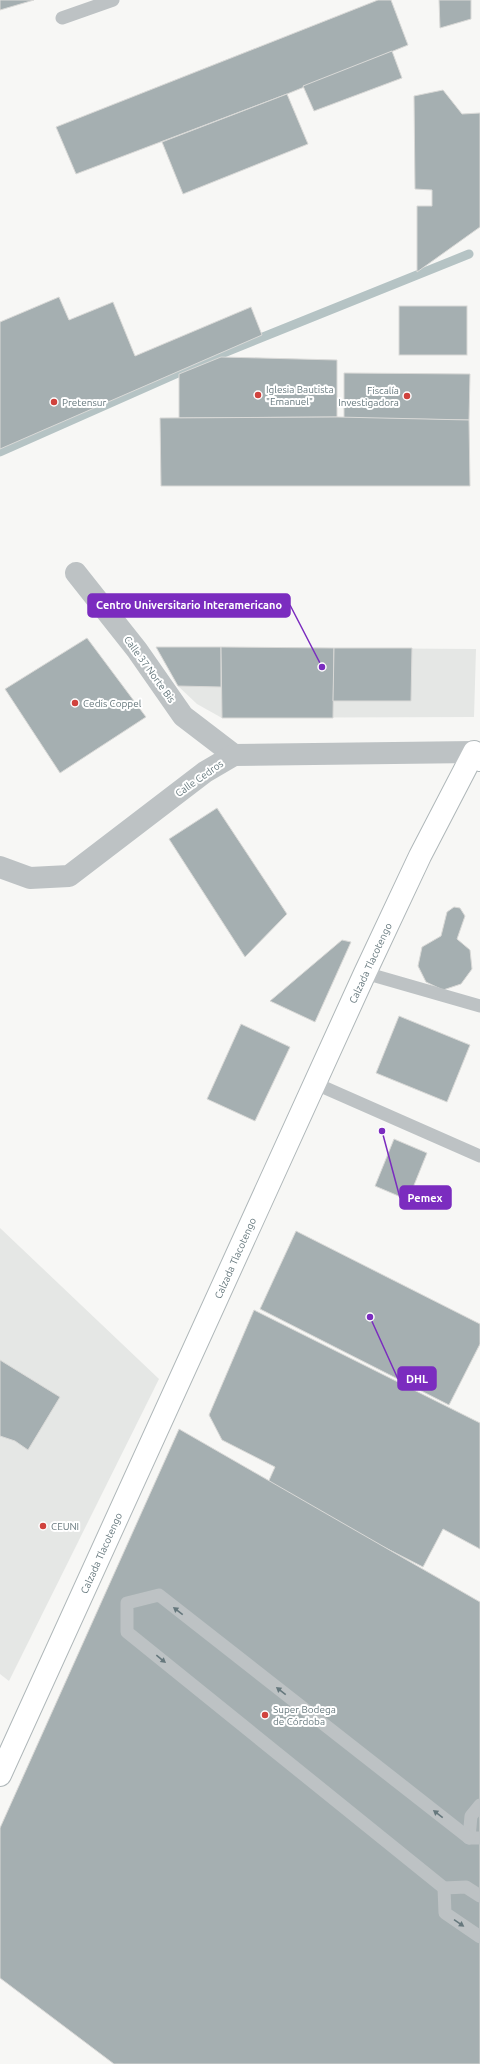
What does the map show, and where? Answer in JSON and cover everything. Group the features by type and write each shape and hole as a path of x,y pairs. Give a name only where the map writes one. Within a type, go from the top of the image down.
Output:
{"street":[{"name":"Calle 37 Norte Bis","path":"76,573 137,650 183,716 234,755"},
{"name":"Calle Cedros","path":"0,867 30,878 69,876 205,772 234,755 477,756"},
{"name":"Calzada Tlacotengo","path":"0,1776 365,973 420,856 477,756"}],"lane":[{"path":"62,18 113,0"},
{"path":"365,973 480,1006"},
{"path":"314,1083 480,1156"},
{"path":"474,1838 159,1595 127,1603 127,1632 444,1888 466,1887 480,1896"},
{"path":"474,1838 470,1816 480,1805"},
{"path":"444,1888 445,1913 480,1937"}],"shaded area":[{"path":"156,647 476,649 474,717 222,718 197,704 178,686"},
{"name":"CEUNI","path":"0,1228 159,1379 9,1681 0,1674"}],"building":[{"path":"0,0 34,0 0,10"},
{"path":"378,0 391,0 408,45 287,94 76,174 56,127"},
{"path":"439,0 471,0 471,19 440,28"},
{"path":"392,51 402,78 314,111 303,86"},
{"path":"443,90 462,114 480,113 480,227 417,272 417,206 432,206 432,190 415,189 414,96"},
{"path":"287,94 308,144 183,194 162,142"},
{"name":"Pretensur","path":"59,297 69,320 113,302 135,356 251,307 262,335 0,449 0,322"},
{"path":"399,306 467,306 467,355 399,355"},
{"name":"Iglesia Bautista \"Emanuel\"","path":"221,357 337,360 337,417 179,418 179,374"},
{"name":"Fiscalía Investigadora","path":"344,373 470,374 469,420 344,418"},
{"path":"337,417 469,420 470,486 161,486 160,418"},
{"name":"Cedis Coppel","path":"87,638 146,717 60,773 5,689"},
{"path":"156,647 221,647 221,687 178,686"},
{"path":"221,647 334,648 333,718 222,718"},
{"path":"334,648 412,648 411,701 333,701"},
{"path":"217,808 287,914 245,957 169,839"},
{"path":"454,907 460,908 465,916 457,939 470,950 472,969 461,984 443,990 426,982 418,966 422,947 441,936 447,912"},
{"path":"342,940 351,942 315,1022 270,1001"},
{"path":"399,1016 470,1045 447,1102 376,1073"},
{"path":"241,1024 290,1047 255,1121 207,1099"},
{"path":"394,1139 427,1153 408,1200 375,1186"},
{"path":"296,1231 480,1324 480,1344 449,1405 260,1309"},
{"path":"254,1310 480,1423 480,1549 443,1529 423,1567 266,1487 275,1467 222,1440 209,1415"},
{"path":"0,1360 60,1397 28,1450 15,1441 0,1436"},
{"name":"Super Bodega de Córdoba","path":"179,1429 480,1602 480,2064 114,2064 0,1978 0,1828"}],"waterway":[{"path":"0,452 221,354 469,254"}],"place":[{"name":"Iglesia Bautista \"Emanuel\"","path":"258,395"},
{"name":"Fiscalía Investigadora","path":"407,396"},
{"name":"Pretensur","path":"54,402"},
{"name":"Centro Universitario Interamericano","path":"322,667"},
{"name":"Cedis Coppel","path":"75,703"},
{"name":"Pemex","path":"382,1131"},
{"name":"DHL","path":"370,1317"},
{"name":"CEUNI","path":"43,1526"},
{"name":"Super Bodega de Córdoba","path":"265,1715"}]}
